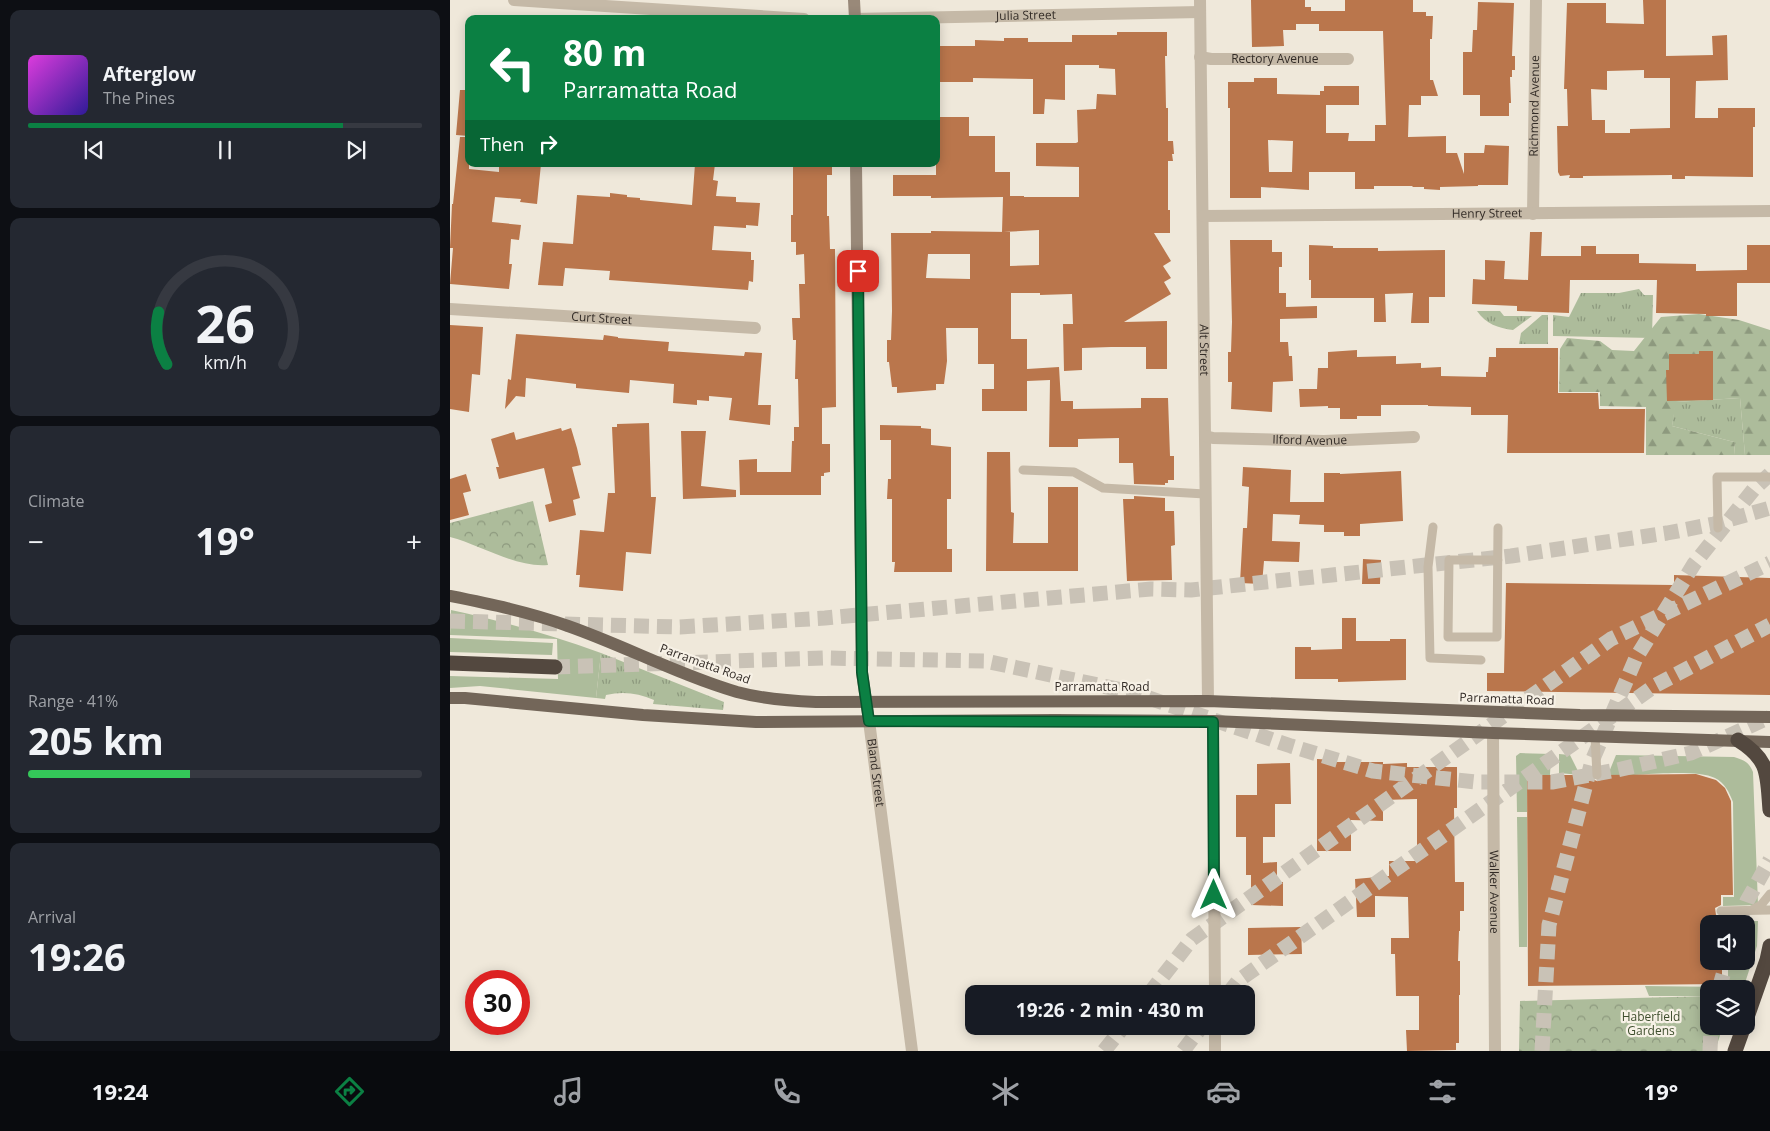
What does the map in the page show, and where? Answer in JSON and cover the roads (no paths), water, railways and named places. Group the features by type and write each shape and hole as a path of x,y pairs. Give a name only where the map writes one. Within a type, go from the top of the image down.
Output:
{"highway":[{"path":"450,663 555,667"},
{"path":"1738,740 1754,749 1765,762 1770,810"},
{"path":"1755,994 1770,946"},
{"path":"1735,1051 1741,1035"}],"main road":[{"name":"Parramatta Road","path":"450,596 498,606 567,626 738,692 789,701 1208,701 1570,715 1770,716"},
{"path":"450,698 700,720 756,722 1213,722 1770,742"}],"street":[{"path":"514,0 743,15"},
{"path":"854,0 854,15"},
{"name":"Richmond Avenue","path":"1533,214 1536,0"},
{"name":"Julia Street","path":"940,16 1200,6"},
{"name":"Alt Street","path":"1200,6 1208,701"},
{"name":"Rectory Avenue","path":"1200,57 1211,59 1348,59"},
{"name":"Bland Street","path":"856,167 862,672 912,1051"},
{"name":"Henry Street","path":"1203,216 1770,211"},
{"name":"Curt Street","path":"450,309 755,328"},
{"name":"Ilford Avenue","path":"1205,436 1213,438 1324,441 1414,437"},
{"path":"1213,722 1215,985"},
{"name":"Walker Avenue","path":"1493,733 1495,1051"},
{"path":"1215,1035 1215,1051"}],"lane":[{"path":"1023,470 1074,472 1103,488 1205,494"},
{"path":"1718,528 1717,477 1770,476"},
{"path":"1433,528 1428,567 1430,658 1481,660"},
{"path":"1498,528 1498,560 1497,637 1448,637 1449,560 1498,560"},
{"path":"1595,736 1597,775"},
{"path":"1749,911 1761,905 1770,894"},
{"path":"1721,911 1770,910"}],"tunnel":[{"path":"1542,1051 1549,925 1592,761 1636,658 1694,564 1754,489 1770,474"},
{"path":"450,621 680,627 825,618 1151,589 1191,590 1511,556 1667,533 1714,524 1770,508"},
{"path":"1156,985 1192,939 1611,639 1770,563"},
{"path":"1235,985 1239,980 1656,685 1770,625"},
{"path":"555,667 825,658 985,661 1131,692 1291,746 1373,771 1476,782 1552,782 1617,770 1691,753 1770,717"},
{"path":"1742,915 1747,901 1770,860"},
{"path":"1722,980 1724,970"},
{"path":"1104,1051 1117,1035"},
{"path":"1183,1051 1195,1035"},
{"path":"1710,1051 1711,1035"}],"park label":[{"name":"Haberfield Gardens","path":"1651,1024"}]}
